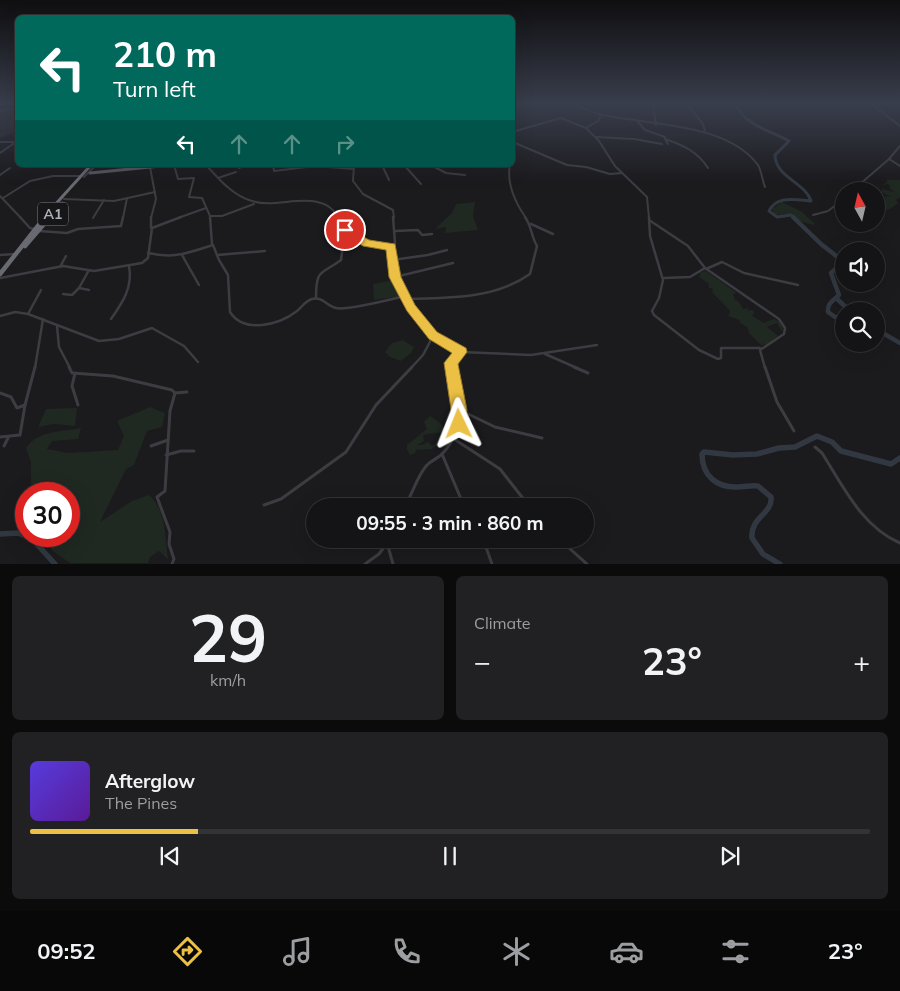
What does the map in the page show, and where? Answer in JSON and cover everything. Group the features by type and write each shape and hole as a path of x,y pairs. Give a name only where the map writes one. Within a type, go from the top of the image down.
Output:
{"highway":[{"name":"A1","path":"16,254 39,231 90,167"},
{"name":"A1","path":"0,274 38,225 83,176"},
{"path":"38,225 44,225"}],"main road":[{"path":"90,173 139,167"}],"street":[{"path":"587,129 596,137 622,173 647,197 650,238 664,278 652,311 654,315 692,346 718,359 722,358 721,348 760,348 784,334 783,324 772,314 706,269 688,246 649,220"},
{"path":"645,129 665,137 668,144"},
{"path":"687,129 702,132 732,145 755,162 760,167 765,188"},
{"path":"702,132 705,131 705,129"},
{"path":"596,137 634,139 662,144"},
{"path":"665,139 696,153 708,168"},
{"path":"0,142 15,142"},
{"path":"0,154 15,143"},
{"path":"515,157 516,143 553,161 567,165 586,167 612,174 622,173"},
{"path":"863,182 889,160 900,146"},
{"path":"889,160 900,166"},
{"path":"4,198 30,181 52,176 83,176 90,173 91,167"},
{"path":"0,278 60,267 89,270 129,266 146,261 151,215 156,201 147,167"},
{"path":"173,167 178,179 194,178 188,197 202,198 210,216 212,245 215,246 217,255 229,277 228,306 232,316 237,321 247,324 269,325 289,316 310,300 316,299 327,302 335,309 340,309 406,298 462,297 524,280 530,274 538,248 530,223 520,210 509,180 510,167"},
{"path":"208,167 242,198 255,203 269,204 298,200 328,206 334,211 345,230 366,243 391,247"},
{"path":"274,167 274,171 307,167"},
{"path":"328,167 354,169 353,181 363,194 392,209 395,218 395,243 391,247 395,277 418,319 433,336 461,352 543,354 597,345"},
{"path":"383,167 389,180"},
{"path":"406,167 420,184"},
{"path":"435,167 446,173 465,175"},
{"path":"0,175 10,168"},
{"path":"218,178 236,172"},
{"path":"64,199 78,201 104,200 127,198 155,192"},
{"path":"0,196 34,230"},
{"path":"39,231 69,233 75,229 120,226 127,198"},
{"path":"93,218 104,200"},
{"path":"210,216 222,216 255,203"},
{"path":"812,215 828,211 835,206"},
{"path":"151,228 206,208"},
{"path":"530,223 553,234"},
{"path":"316,299 314,288 318,274 324,268 341,260 345,230"},
{"path":"395,230 418,230 422,235 432,234"},
{"path":"148,253 165,257 182,255 212,245"},
{"path":"392,260 428,255 447,250"},
{"path":"217,255 265,251"},
{"path":"0,256 16,254"},
{"path":"182,255 199,285"},
{"path":"60,267 66,256"},
{"path":"664,278 690,277 722,262 744,273 798,285"},
{"path":"395,277 453,263"},
{"path":"111,319 129,290 132,275 129,266"},
{"path":"63,294 72,295 79,288 89,270"},
{"path":"79,288 89,290"},
{"path":"28,314 41,290"},
{"path":"0,316 15,312 28,314 99,341 119,339 152,328 182,345 198,362"},
{"path":"0,438 20,435 37,359 43,319"},
{"path":"57,326 59,348 62,357 69,369 75,373 129,379 172,390 175,393 187,392"},
{"path":"264,505 281,499 346,452 376,405 414,365 433,336"},
{"path":"760,348 775,399 781,413 794,431"},
{"path":"410,498 427,465 442,454 454,439 459,424 460,410 451,363 461,352"},
{"path":"543,354 588,373"},
{"path":"75,373 72,386 78,404"},
{"path":"0,393 11,397 17,408 26,405"},
{"path":"172,564 174,559 169,544 170,532 157,497 164,491 170,411 175,393"},
{"path":"460,410 495,427 542,438"},
{"path":"4,446 8,438"},
{"path":"454,439 500,469 524,498"},
{"path":"151,446 168,440"},
{"path":"815,447 822,453 863,514 883,534 900,544"},
{"path":"166,455 181,451 194,451"},
{"path":"442,454 452,481 462,498"},
{"path":"365,564 370,562 383,548"},
{"path":"388,548 393,564"},
{"path":"486,548 492,564"},
{"path":"568,548 587,564"}],"shaded area":[{"path":"0,129 15,129 15,132 0,138"},
{"path":"886,180 900,180 900,197 896,200 898,203 885,210 885,196 892,197 885,194 885,190 894,192 889,188 888,184 885,184"},
{"path":"475,202 473,216 478,230 445,233 446,227 435,229 452,213 456,204"},
{"path":"782,202 802,212 814,225 799,221 791,214 775,215 772,209"},
{"path":"706,271 737,293 733,294 735,300 739,302 743,309 749,308 747,311 752,310 755,312 752,316 764,323 774,319 778,321 782,325 782,332 777,323 767,327 778,336 769,344 761,345 749,333 748,328 739,322 740,320 728,316 730,311 712,292 713,289 709,288 709,284 699,277 701,272"},
{"path":"394,280 403,296 374,300 373,284"},
{"path":"403,340 414,347 411,353 401,361 390,357 385,352 392,343"},
{"path":"150,407 165,413 162,427 147,431 134,465 126,469 100,522 132,501 149,495 155,501 162,516 168,559 159,551 150,557 148,563 70,563 49,547 80,547 80,482 31,482 31,462 26,448 31,442 44,435 81,428 78,439 52,441 47,449 68,453 118,450 124,436 117,421"},
{"path":"77,408 75,426 53,424 38,427 46,409"},
{"path":"430,416 440,423 446,432 426,434 423,436 424,441 417,445 428,442 432,446 437,443 442,434 446,435 432,449 416,450 415,453 410,455 407,445 427,429 424,422"}],"waterway":[{"path":"765,129 789,141 775,155 776,163 785,174 803,189 811,201 782,201 772,206 769,211 777,217 791,215 793,217"},
{"path":"793,217 821,244 844,262 831,273 839,295 828,306 828,312 835,317"},
{"path":"836,298 840,302"},
{"path":"885,334 900,343"},
{"path":"780,564 763,554 752,538 754,525 769,508 771,497 758,486 730,487 717,483 705,469 702,454 704,452 733,455 757,454 779,448 795,447 817,436 832,442 841,451 891,464 900,458"},
{"path":"0,534 15,533"},
{"path":"40,547 55,564"}],"route":[{"path":"345,230 366,243 391,247 392,268 395,277 418,319 433,336 461,352 453,358 451,363 460,410 459,424"}]}
